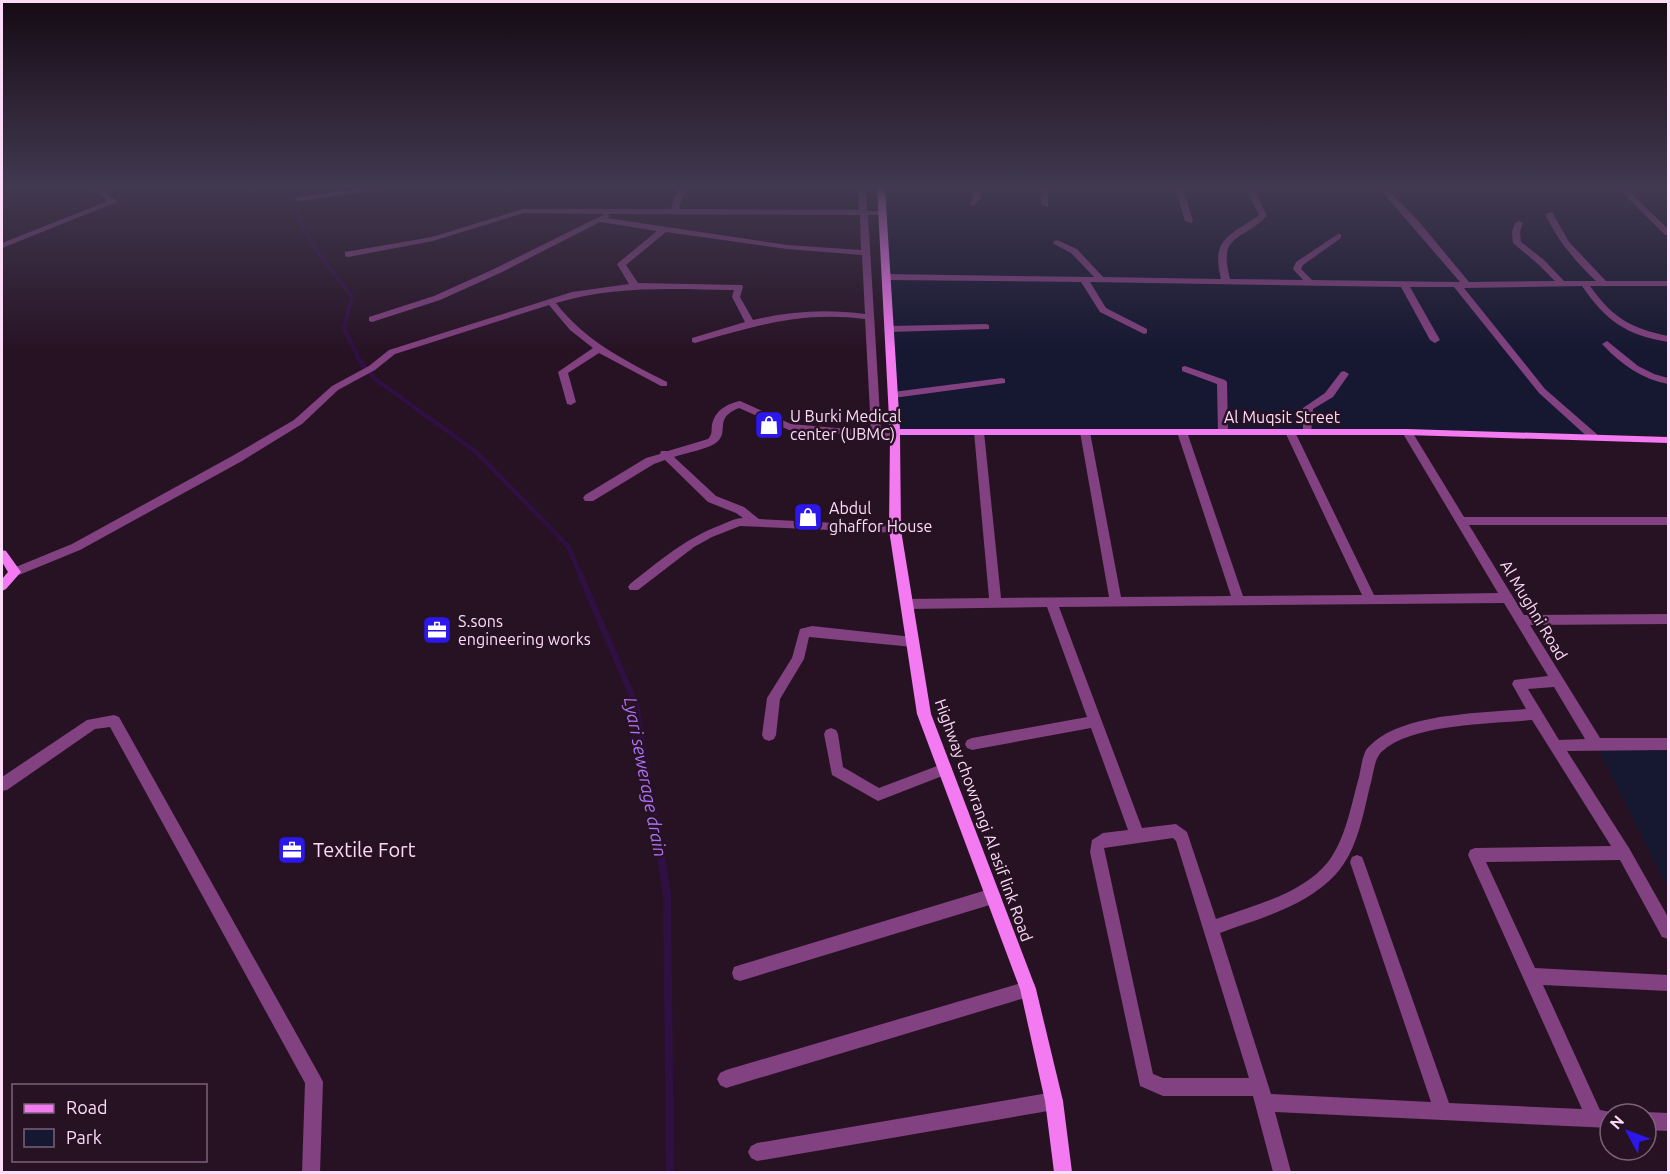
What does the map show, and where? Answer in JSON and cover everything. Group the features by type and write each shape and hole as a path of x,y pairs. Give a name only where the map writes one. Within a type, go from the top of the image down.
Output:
{"street":[{"path":"348,255 413,243"},
{"path":"372,319 437,298 553,243"},
{"path":"635,286 621,264 647,243"},
{"path":"758,243 865,253"},
{"path":"865,243 876,435"},
{"name":"Highway chowrangi Al asif link Road","path":"884,243 895,434 895,530 924,714 1028,989 1054,1101 1064,1173"},
{"path":"1058,243 1074,251 1101,280"},
{"path":"1226,282 1221,264 1222,249 1227,243"},
{"path":"1310,283 1297,269 1299,264 1329,243"},
{"path":"1431,243 1542,391 1595,438"},
{"path":"1517,243 1541,262 1563,285"},
{"path":"1564,243 1605,285"},
{"path":"886,277 1462,285 1668,283"},
{"path":"1084,280 1103,310 1144,331"},
{"path":"1404,284 1435,340"},
{"path":"1585,285 1603,311 1618,324 1640,334 1668,339"},
{"path":"2,586 15,572 76,548 298,422 319,401 348,380 372,368 392,352 575,294 635,286 739,287 736,297 748,322"},
{"path":"551,302 562,320 600,348 664,384"},
{"path":"695,340 748,322 821,313 868,317"},
{"path":"889,329 986,327"},
{"path":"1607,344 1633,367 1648,376 1668,381"},
{"path":"571,402 563,372 600,348"},
{"path":"1185,369 1222,382 1223,432"},
{"path":"1307,432 1308,408 1329,395 1344,374"},
{"path":"893,395 1002,381"},
{"path":"589,498 665,454 712,441 717,435 716,424 719,417 726,410 740,404 789,427 876,435 895,434"},
{"path":"979,432 995,603"},
{"path":"1085,432 1116,602"},
{"path":"1182,432 1239,601"},
{"path":"1290,432 1370,599"},
{"name":"Al Muqsit Street","path":"895,434 1407,432 1668,440"},
{"name":"Al Mughni Road","path":"1407,432 1596,744"},
{"path":"665,454 712,499 740,510 755,521"},
{"path":"1461,520 1668,521"},
{"path":"634,587 708,534 739,522 755,521 851,530 895,530"},
{"path":"2,554 15,572"},
{"path":"907,604 1508,598"},
{"path":"1051,603 1138,836"},
{"path":"1521,620 1668,619"},
{"path":"769,735 774,698 798,658 804,633 812,631 913,642"},
{"path":"1558,681 1519,684 1535,714 1624,854 1668,932"},
{"path":"1211,928 1298,894 1334,866 1344,849 1372,753 1385,740 1466,719 1535,714"},
{"path":"2,785 92,724 114,721 314,1082 311,1173"},
{"path":"972,744 1096,721"},
{"path":"831,734 837,771 878,795 945,769"},
{"path":"1555,746 1668,744"},
{"path":"1282,1173 1262,1095 1180,833 1103,840 1097,845 1097,852 1146,1080 1162,1087 1262,1095 1443,1112 1598,1119"},
{"path":"1598,1111 1530,976 1475,855 1624,854"},
{"path":"1357,862 1443,1112"},
{"path":"740,973 993,896"},
{"path":"1530,976 1668,983"},
{"path":"726,1079 1028,989"},
{"path":"757,1152 1054,1101"}],"green space":[{"path":"883,243 1668,243 1668,435 895,437"},
{"path":"1596,744 1668,744 1668,888"}],"waterway":[{"name":"Lyari sewerage drain","path":"311,243 352,296 344,328 360,361"},
{"name":"Lyari sewerage drain","path":"359,360 375,379 475,451 568,546 581,576"},
{"name":"Lyari sewerage drain","path":"580,574 636,705 659,843"},
{"name":"Lyari sewerage drain","path":"658,841 667,893 670,1172"}],"place":[{"name":"U Burki Medical center (UBMC)","path":"769,425"},
{"name":"Abdul ghaffor House","path":"808,517"},
{"name":"S.sons engineering works","path":"437,630"},
{"name":"Textile Fort","path":"292,850"}]}
